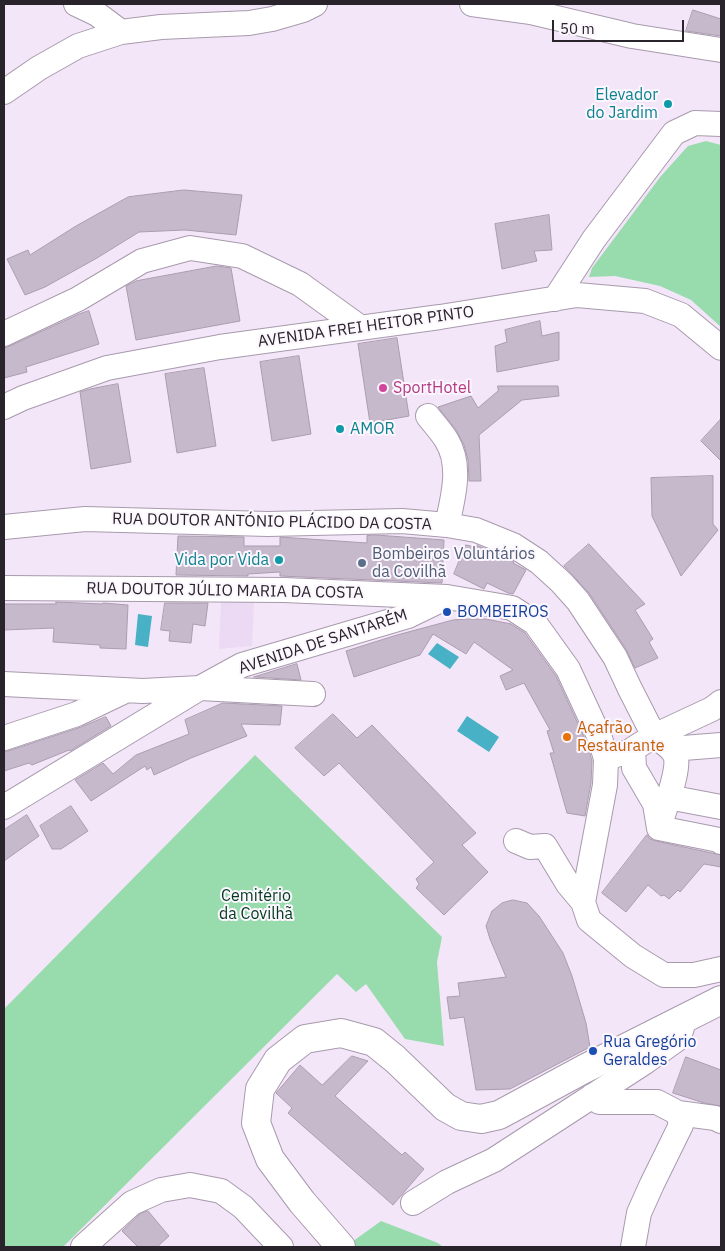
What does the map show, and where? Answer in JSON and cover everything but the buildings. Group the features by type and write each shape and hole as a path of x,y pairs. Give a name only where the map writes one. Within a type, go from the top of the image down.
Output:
{"main road":[{"path":"341,1247 302,1202 270,1159 256,1123 260,1089 278,1060 305,1039 341,1033 374,1042 395,1059 445,1108 462,1116 482,1119 499,1115 584,1069 721,1000"}],"street":[{"path":"76,4 97,14 121,32"},
{"path":"4,92 39,68 78,46 121,32 161,27 249,23 272,19 303,10 315,4"},
{"path":"472,4 531,12 632,36 721,50"},
{"path":"555,299 594,239 674,133 695,123 721,124"},
{"path":"4,334 78,299 142,261 190,248 242,256 300,284 361,328"},
{"name":"AVENIDA FREI HEITOR PINTO","path":"4,407 23,398 107,368 220,347 450,316 578,295 645,301 681,315 721,348"},
{"path":"428,416 447,441 455,460 454,492 447,525"},
{"name":"RUA DOUTOR ANTÓNIO PLÁCIDO DA COSTA","path":"4,527 85,519 268,524 402,521 476,530 513,545 539,562 578,601 615,657 630,689 663,742 676,758 675,774 659,828"},
{"name":"RUA DOUTOR JÚLIO MARIA DA COSTA","path":"4,588 284,590 447,597 512,608 535,623 568,669 600,738 606,759 605,785 583,902"},
{"name":"AVENIDA DE SANTARÉM","path":"4,807 200,688 242,665 408,616 447,597"},
{"path":"4,684 143,691 200,688"},
{"name":"AVENIDA DE SANTARÉM","path":"200,688 313,694"},
{"path":"4,738 77,714 126,690"},
{"path":"663,742 718,706"},
{"path":"606,759 633,748 663,742 721,745"},
{"path":"633,748 634,768 656,804 659,828 719,840 721,842"},
{"path":"668,797 721,807"},
{"path":"516,841 530,847 545,846 568,884 583,902 589,920 633,956 664,975 694,975 721,969"},
{"path":"413,1203 447,1182 494,1160 645,1062 676,1040 681,1032 684,1019"},
{"path":"592,1096 599,1102 657,1102 678,1113 715,1118 721,1121"},
{"path":"633,1247 639,1213 681,1125 678,1113"},
{"path":"83,1247 132,1203 160,1190 190,1185 221,1191 243,1208 281,1247"}],"shaded area":[{"path":"221,600 254,602 252,646 219,649"}],"green space":[{"path":"706,141 721,145 721,327 691,300 660,286 615,276 589,277 592,268 661,176 688,146"},
{"name":"Cemitério da Covilhã","path":"255,755 442,937 437,962 444,1046 405,1039 366,984 356,992 337,974 63,1247 4,1247 4,1009"},
{"path":"381,1221 438,1243 443,1247 345,1247"}],"water":[{"path":"138,614 152,616 148,647 135,645"},
{"path":"437,643 459,657 450,669 428,654"},
{"path":"467,716 499,737 489,752 457,731"}],"place":[{"name":"Elevador do Jardim","path":"668,104"},
{"name":"SportHotel","path":"383,388"},
{"name":"AMOR","path":"340,429"},
{"name":"Vida por Vida","path":"279,560"},
{"name":"Bombeiros Voluntários da Covilhã","path":"362,563"},
{"name":"BOMBEIROS","path":"447,612"},
{"name":"Açafrão Restaurante","path":"567,737"},
{"name":"Rua Gregório Geraldes","path":"593,1051"}]}
